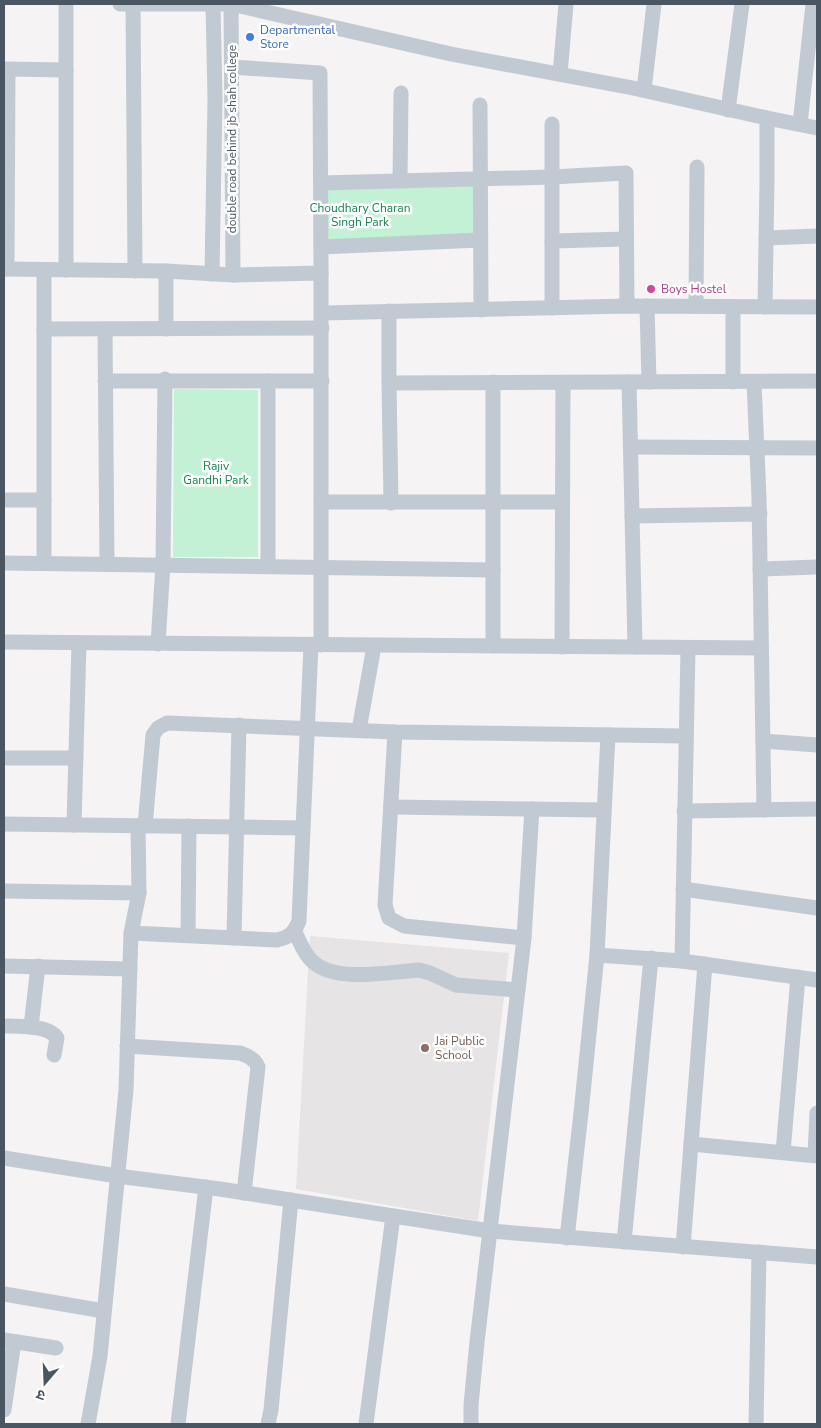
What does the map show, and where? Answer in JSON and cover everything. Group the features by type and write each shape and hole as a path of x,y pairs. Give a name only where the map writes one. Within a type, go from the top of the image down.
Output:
{"street":[{"path":"66,4 66,270"},
{"path":"120,4 231,4 451,54 644,90 728,110 817,128"},
{"path":"133,4 135,271"},
{"path":"212,274 215,99 213,4"},
{"name":"double road behind jb shah college","path":"231,4 233,275"},
{"path":"560,74 566,4"},
{"path":"644,90 654,4"},
{"path":"728,110 742,4"},
{"path":"800,124 813,4"},
{"path":"132,933 277,940 288,937 295,932 299,922 308,727 322,566 320,73 232,67"},
{"path":"66,70 6,70 5,269 166,271 233,275 321,273"},
{"path":"612,84 696,102"},
{"path":"400,181 401,93"},
{"path":"480,105 481,310"},
{"path":"765,307 766,118"},
{"path":"552,124 552,308"},
{"path":"696,306 697,167"},
{"path":"320,183 552,177 626,173 627,306"},
{"path":"766,238 817,236"},
{"path":"552,241 626,239"},
{"path":"321,247 480,240"},
{"path":"44,270 44,563"},
{"path":"166,271 166,328"},
{"path":"44,329 166,328 322,320 389,311 627,306 817,307"},
{"path":"647,306 649,382"},
{"path":"732,307 733,382"},
{"path":"389,311 388,383 391,503"},
{"path":"105,329 107,564"},
{"path":"105,380 322,381"},
{"path":"158,644 163,564 166,380"},
{"path":"268,381 268,566"},
{"path":"388,383 817,381"},
{"path":"493,382 493,646"},
{"path":"562,647 563,382"},
{"path":"629,382 635,647"},
{"path":"754,382 760,514 764,810"},
{"path":"630,447 817,448"},
{"path":"4,500 44,500"},
{"path":"322,502 562,502"},
{"path":"632,516 760,514"},
{"path":"4,563 322,566 493,570"},
{"path":"760,569 817,567"},
{"path":"4,642 762,648"},
{"path":"74,825 79,643"},
{"path":"359,730 374,646"},
{"path":"682,961 688,648"},
{"path":"88,1424 100,1356 126,1090 132,933 139,893 141,826 150,746 153,735 158,728 167,723 308,727 395,732 685,736"},
{"path":"234,938 239,725"},
{"path":"395,732 385,905 389,918 404,926 524,938"},
{"path":"567,1238 596,955 608,735"},
{"path":"763,741 817,745"},
{"path":"4,758 76,758"},
{"path":"391,807 604,810"},
{"path":"471,1424 477,1342 524,938 532,809"},
{"path":"684,812 817,810"},
{"path":"4,824 303,828"},
{"path":"188,935 189,826"},
{"path":"683,889 817,908"},
{"path":"4,891 139,893"},
{"path":"295,932 304,952 312,962 333,973 347,975 419,970 456,985 518,990"},
{"path":"596,955 682,961 817,980"},
{"path":"624,1242 651,958"},
{"path":"683,1247 705,964"},
{"path":"4,966 130,969"},
{"path":"31,1027 38,966"},
{"path":"783,1152 798,977"},
{"path":"4,1026 31,1027 54,1033 57,1038 54,1054"},
{"path":"127,1046 240,1053 249,1056 256,1062 258,1067 244,1193"},
{"path":"691,1144 816,1156 817,1113"},
{"path":"4,1158 490,1231 817,1257"},
{"path":"178,1424 206,1187"},
{"path":"268,1424 271,1410 291,1200"},
{"path":"366,1424 393,1216"},
{"path":"756,1424 759,1252"},
{"path":"4,1294 104,1311"},
{"path":"4,1410 9,1341 56,1348"}],"shaded area":[{"path":"310,936 509,953 478,1221 296,1189"}],"green space":[{"name":"Choudhary Charan Singh Park","path":"473,186 474,237 326,242 328,190"},
{"name":"Rajiv Gandhi Park","path":"174,389 258,390 258,557 173,557"}],"place":[{"name":"Departmental Store","path":"250,37"},
{"name":"Boys Hostel","path":"651,289"},
{"name":"Jai Public School","path":"425,1048"}]}
